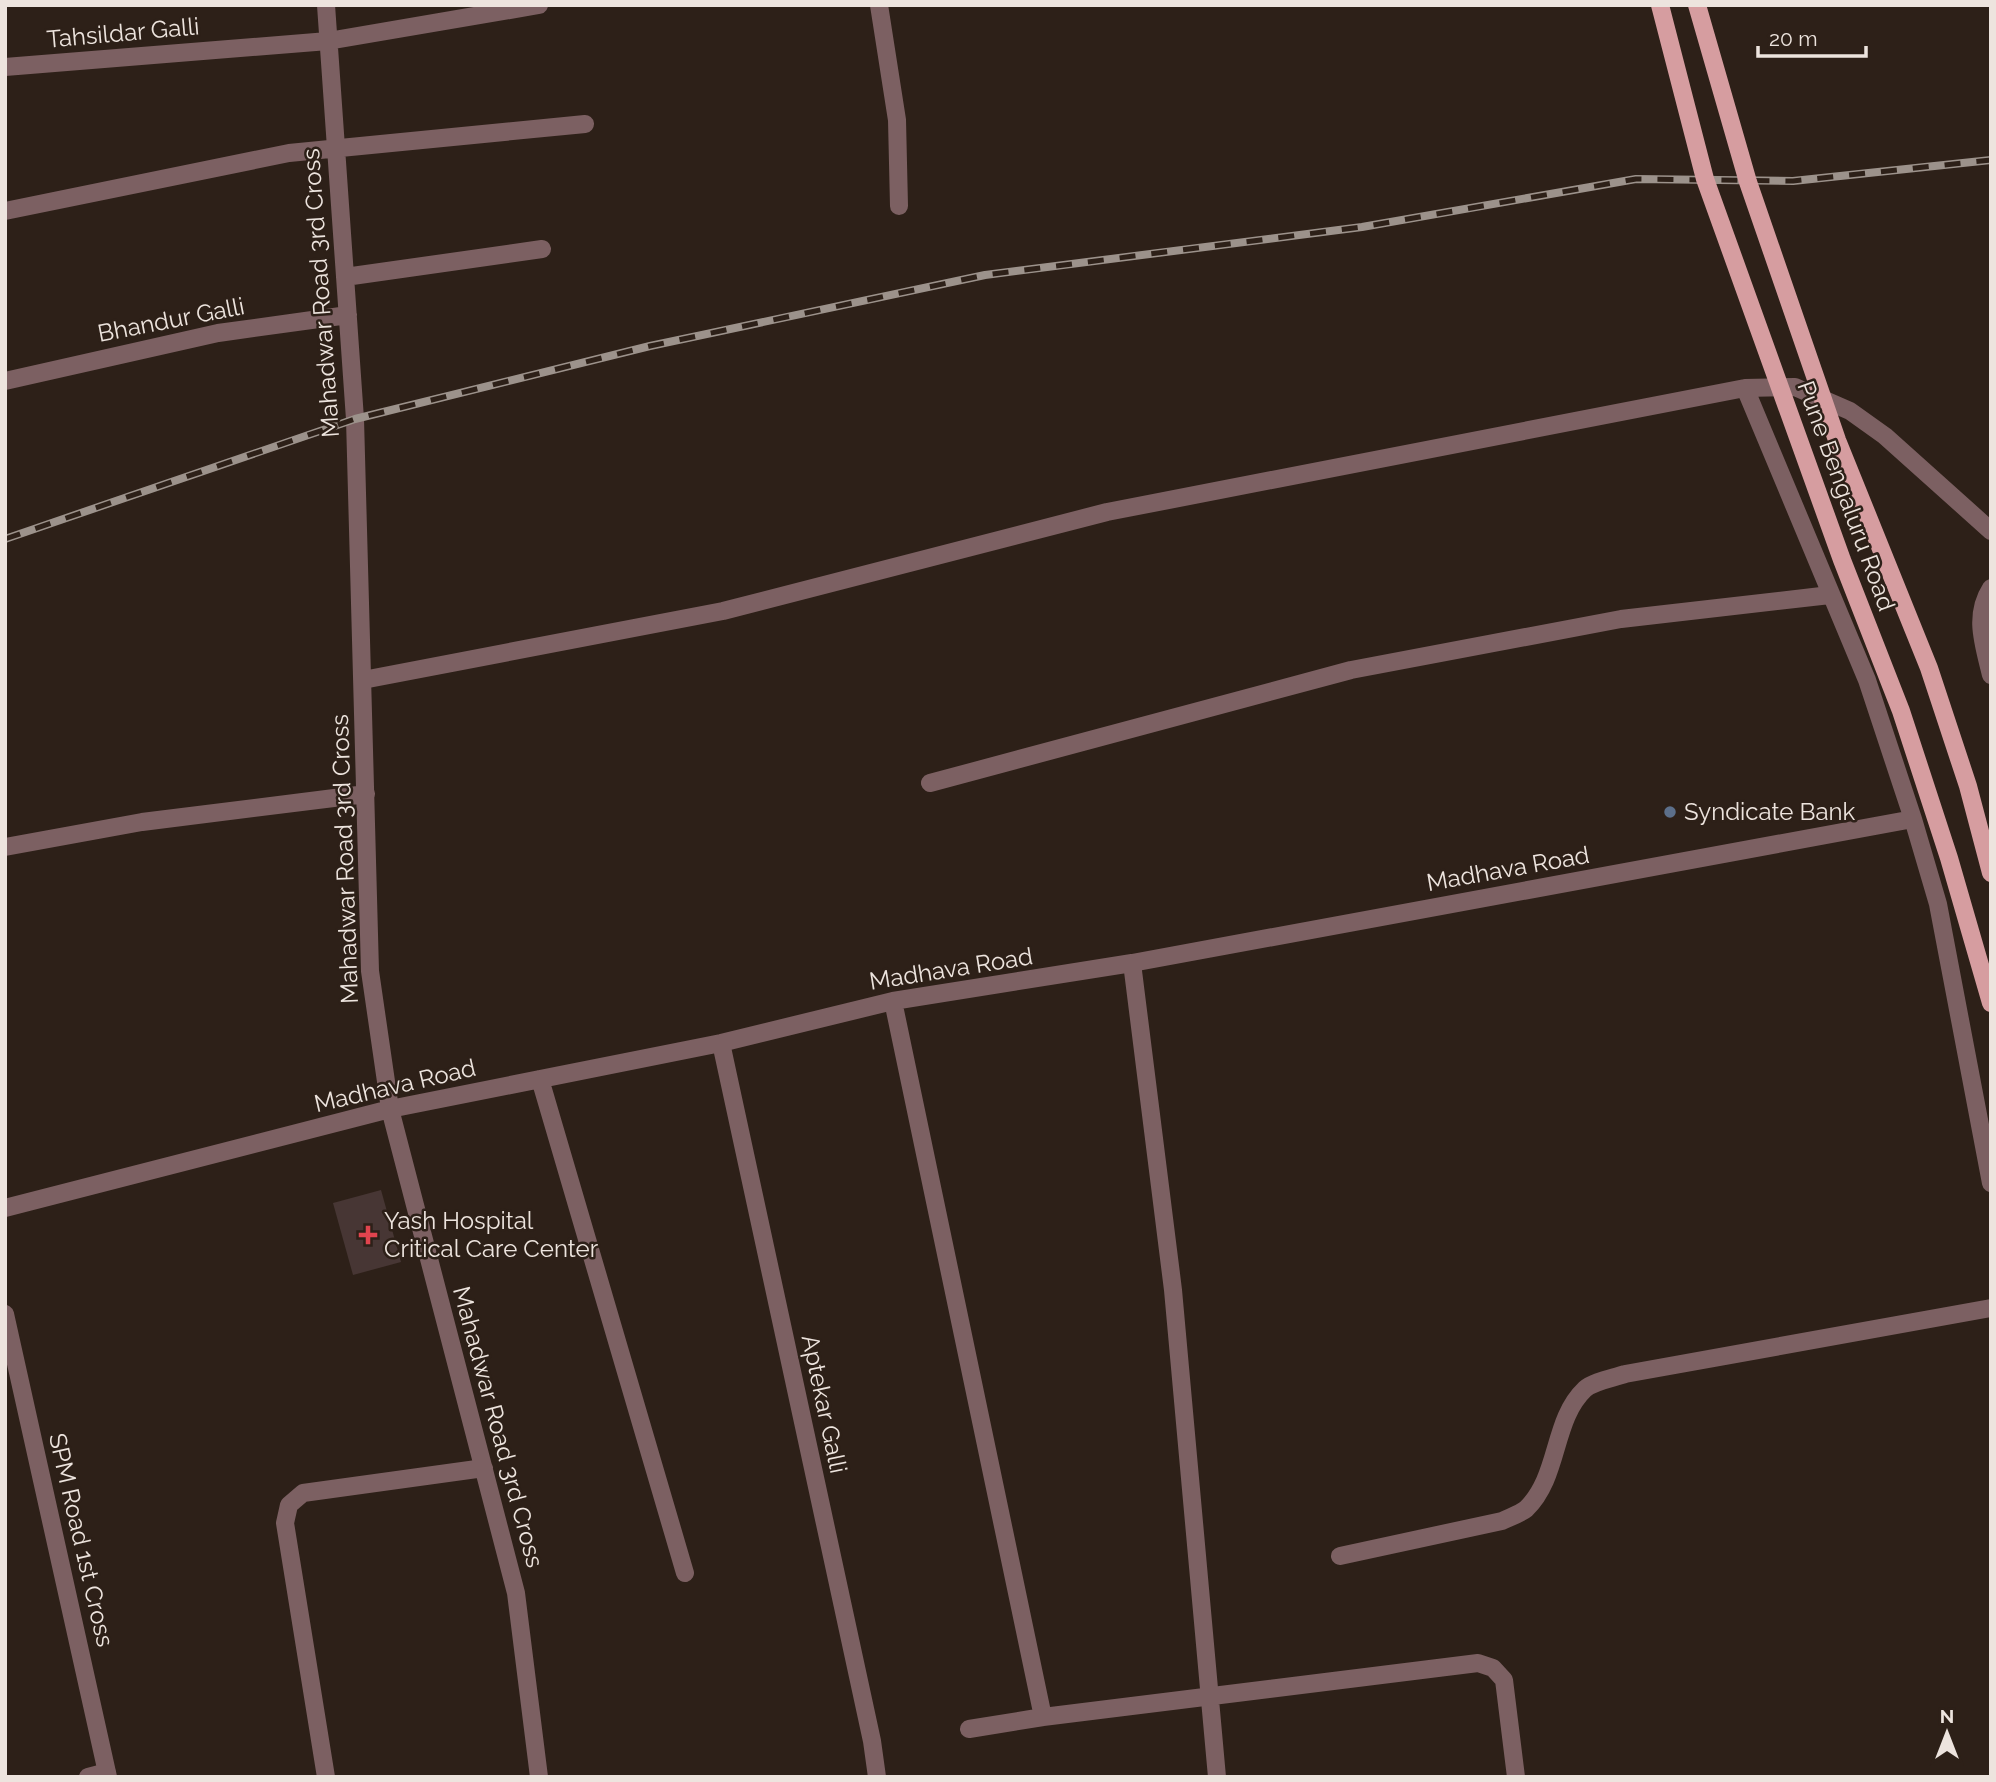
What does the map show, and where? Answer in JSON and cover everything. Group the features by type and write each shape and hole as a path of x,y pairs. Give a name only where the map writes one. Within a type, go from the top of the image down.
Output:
{"main road":[{"name":"Pune Bengaluru Road","path":"1660,5 1705,179 1837,548 1901,711 1949,858 1991,1003"},
{"path":"1697,5 1752,195 1837,440 1929,668 1968,786 1991,873"}],"street":[{"name":"Mahadwar Road 3rd Cross","path":"326,5 355,419 370,971 390,1110 516,1593 539,1777"},
{"name":"Tahsildar Galli","path":"6,63 328,41 470,12 539,5"},
{"path":"879,5 897,120 899,206"},
{"path":"5,211 238,163 336,149 585,124"},
{"path":"345,277 542,249"},
{"name":"Bhandur Galli","path":"5,380 218,333 348,315"},
{"path":"363,680 723,611 1107,512 1745,388 1795,387 1850,411 1885,436 1991,530"},
{"path":"1745,388 1867,680 1913,819 1938,904 1991,1184"},
{"path":"1991,588 1982,602 1980,622 1991,675"},
{"path":"930,783 1352,670 1620,619 1830,595"},
{"path":"5,847 142,822 366,794"},
{"name":"Madhava Road","path":"5,1208 390,1110 721,1043 894,1001 1132,963 1913,819"},
{"path":"1132,963 1173,1290 1217,1777"},
{"path":"894,1001 1043,1717"},
{"name":"Aptekar Galli","path":"721,1043 872,1741 877,1777"},
{"path":"540,1079 685,1573"},
{"path":"1340,1556 1502,1521 1525,1510 1542,1488 1561,1441 1569,1410 1587,1387 1625,1374 1991,1308"},
{"name":"SPM Road 1st Cross","path":"5,1314 107,1774"},
{"path":"326,1777 285,1523 289,1505 303,1493 484,1468"},
{"path":"969,1729 1043,1717 1478,1663 1493,1668 1504,1681 1517,1777"},
{"path":"88,1777 107,1774"}],"building":[{"path":"381,1190 401,1262 353,1275 333,1203"}],"railway":[{"path":"5,539 355,419 650,346 985,275 1362,227 1636,179 1793,181 1991,160"}],"place":[{"name":"Syndicate Bank","path":"1670,812"},
{"name":"Yash Hospital Critical Care Center","path":"368,1235"}]}
